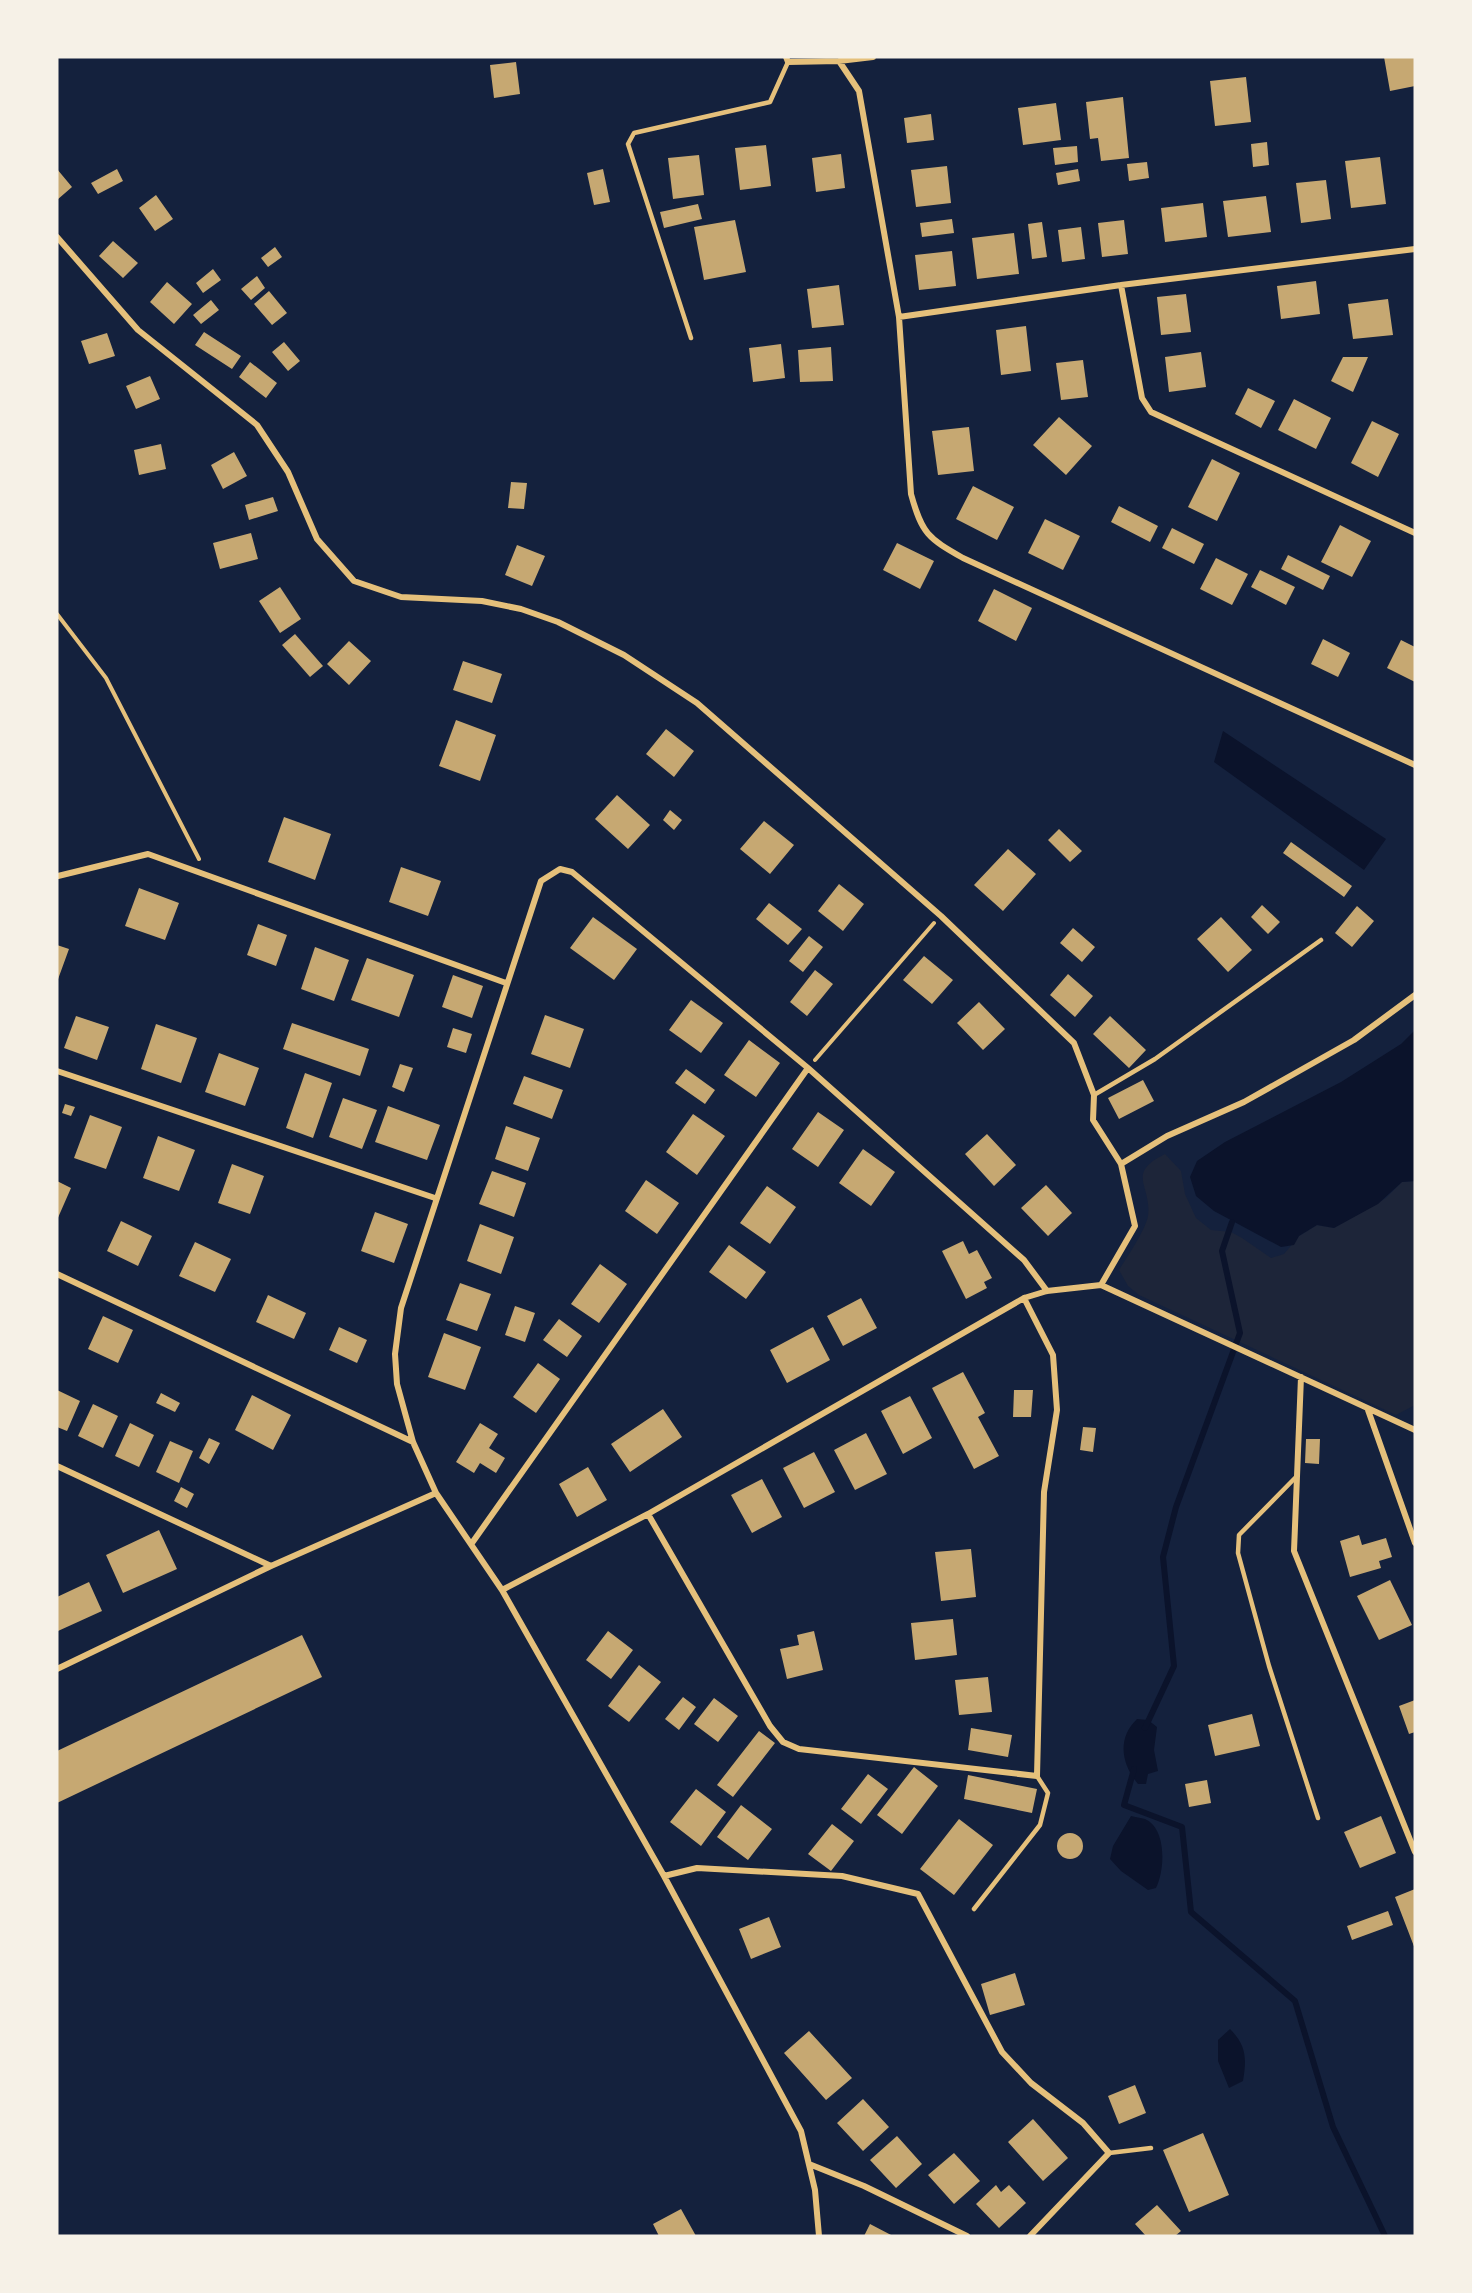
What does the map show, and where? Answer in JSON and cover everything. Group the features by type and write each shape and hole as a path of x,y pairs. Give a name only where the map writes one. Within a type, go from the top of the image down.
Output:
{"street":[{"path":"787,59 839,61 873,57"},
{"path":"839,61 859,91 899,317 911,494 918,520 932,540 974,563 1415,765"},
{"path":"57,237 138,330 257,425 288,472 317,539 354,581 401,597 482,601 521,609 558,622 624,654 697,703 941,916 1074,1042 1094,1095 1092,1120 1121,1164 1134,1226 1101,1285"},
{"path":"899,317 1121,285 1415,249"},
{"path":"1121,285 1142,398 1151,412 1415,533"},
{"path":"58,876 148,854 506,983"},
{"path":"819,2236 815,2190 801,2131 664,1876 502,1590 436,1493 413,1442 397,1384 395,1354 401,1308 435,1198 541,881 560,869 572,873 807,1068 1024,1260 1047,1290"},
{"path":"1121,1164 1167,1136 1244,1102 1354,1040 1415,994"},
{"path":"472,1543 807,1068"},
{"path":"57,1071 435,1198"},
{"path":"57,1274 413,1442"},
{"path":"502,1590 648,1514 1024,1298 1047,1290 1101,1285 1415,1430"},
{"path":"648,1514 770,1726 783,1742 799,1749 1037,1776 1044,1492 1057,1410 1053,1355 1024,1298"},
{"path":"1301,1377 1294,1551 1415,1852"},
{"path":"1368,1410 1415,1542"},
{"path":"57,1466 271,1566"},
{"path":"57,1669 271,1566 436,1493"},
{"path":"664,1876 698,1868 842,1876 918,1894 1002,2052 1031,2083 1083,2123 1109,2153 1030,2236"},
{"path":"809,2164 864,2186 967,2236"}],"lane":[{"path":"691,338 628,144 634,133 770,102 787,59"},
{"path":"1094,1095 1155,1059 1321,940"},
{"path":"1296,1478 1239,1535 1238,1553 1269,1666 1318,1818"},
{"path":"974,1909 1040,1825 1048,1793 1037,1776"},
{"path":"1109,2153 1151,2148"}],"path":[{"path":"57,614 106,678 207,874"},
{"path":"807,1068 941,916"}],"shaded area":[{"path":"1223,731 1386,839 1364,870 1214,762"},
{"path":"1415,1030 1415,1181 1402,1182 1378,1204 1334,1228 1317,1225 1299,1236 1294,1245 1281,1247 1214,1211 1196,1196 1190,1177 1197,1161 1225,1142 1341,1082 1401,1044"},
{"path":"1165,1154 1181,1171 1185,1194 1196,1218 1211,1230 1231,1232 1271,1258 1284,1254 1299,1236 1317,1225 1334,1228 1386,1198 1402,1182 1415,1181 1415,1405 1396,1415 1139,1295 1128,1286 1119,1270 1140,1236 1148,1216 1143,1174 1153,1161"},
{"path":"1137,1719 1148,1720 1157,1727 1154,1750 1158,1771 1148,1774 1146,1784 1138,1784 1125,1760 1126,1734"},
{"path":"1131,1816 1145,1819 1152,1824 1161,1840 1161,1871 1156,1888 1148,1890 1121,1871 1110,1859 1113,1846"},
{"path":"1230,2029 1242,2046 1245,2065 1243,2081 1229,2088 1218,2061 1218,2040"}],"building":[{"path":"1384,57 1415,57 1415,86 1390,91"},
{"path":"516,62 520,94 494,98 490,65"},
{"path":"1246,77 1251,122 1215,126 1210,81"},
{"path":"1123,97 1129,158 1101,161 1098,138 1090,139 1086,102"},
{"path":"1056,103 1061,140 1023,145 1018,108"},
{"path":"931,114 934,140 907,143 904,118"},
{"path":"1267,142 1269,165 1253,167 1251,144"},
{"path":"766,145 771,186 740,190 735,148"},
{"path":"1077,146 1078,162 1055,165 1053,148"},
{"path":"841,154 845,188 816,192 812,158"},
{"path":"699,155 704,195 673,199 668,158"},
{"path":"1380,157 1386,204 1351,208 1345,161"},
{"path":"1147,162 1149,178 1129,181 1127,164"},
{"path":"947,166 951,203 916,207 911,170"},
{"path":"57,169 72,187 57,200"},
{"path":"117,169 123,181 98,194 91,183"},
{"path":"603,169 610,202 594,205 587,173"},
{"path":"1078,169 1080,181 1058,185 1056,173"},
{"path":"1326,180 1331,219 1301,223 1296,183"},
{"path":"156,195 173,219 155,231 139,208"},
{"path":"1266,196 1271,232 1228,237 1223,201"},
{"path":"1203,203 1207,237 1165,242 1161,208"},
{"path":"698,204 702,219 664,228 660,212"},
{"path":"952,219 954,233 922,237 920,223"},
{"path":"735,220 746,272 704,280 694,227"},
{"path":"1124,220 1128,254 1102,257 1098,223"},
{"path":"1042,222 1047,257 1032,259 1028,224"},
{"path":"1081,227 1085,259 1062,262 1058,230"},
{"path":"1014,233 1019,274 977,279 972,238"},
{"path":"113,241 138,263 123,278 99,256"},
{"path":"275,247 282,257 268,267 261,258"},
{"path":"952,251 956,286 919,290 915,255"},
{"path":"213,269 221,280 203,293 196,283"},
{"path":"257,276 265,288 251,300 241,289"},
{"path":"1316,281 1320,314 1281,319 1277,286"},
{"path":"167,282 192,304 174,324 150,302"},
{"path":"839,285 844,325 812,328 807,289"},
{"path":"269,291 287,313 272,325 254,304"},
{"path":"1186,294 1191,332 1161,335 1157,297"},
{"path":"1388,299 1393,335 1353,339 1348,304"},
{"path":"211,300 219,310 201,324 193,315"},
{"path":"1026,326 1031,371 1001,375 996,330"},
{"path":"204,332 241,356 232,369 195,345"},
{"path":"107,333 115,356 89,364 81,341"},
{"path":"284,342 300,361 288,371 272,352"},
{"path":"781,344 785,378 753,382 749,348"},
{"path":"831,347 833,381 800,382 798,350"},
{"path":"1201,352 1206,387 1169,392 1165,357"},
{"path":"1343,357 1368,357 1353,392 1331,381"},
{"path":"1083,360 1088,397 1061,400 1056,363"},
{"path":"250,362 277,383 266,398 239,377"},
{"path":"150,376 160,399 136,409 126,386"},
{"path":"1248,388 1275,401 1261,428 1235,414"},
{"path":"1294,399 1331,418 1316,449 1278,430"},
{"path":"1059,417 1092,446 1066,475 1033,445"},
{"path":"1372,421 1399,434 1378,477 1351,463"},
{"path":"969,427 974,471 938,475 932,431"},
{"path":"161,444 166,469 139,475 134,450"},
{"path":"234,452 247,476 223,489 211,465"},
{"path":"1212,459 1240,473 1217,521 1188,507"},
{"path":"511,482 527,483 524,509 508,508"},
{"path":"973,486 1014,507 997,540 956,519"},
{"path":"273,497 278,511 249,520 245,505"},
{"path":"1119,506 1158,526 1150,542 1111,522"},
{"path":"1045,519 1080,536 1063,570 1028,553"},
{"path":"1340,525 1371,541 1352,577 1321,562"},
{"path":"1172,528 1204,544 1194,564 1162,548"},
{"path":"251,533 258,559 220,569 213,543"},
{"path":"897,543 934,561 920,589 883,570"},
{"path":"517,545 545,556 532,586 505,575"},
{"path":"1288,555 1330,576 1323,590 1281,569"},
{"path":"1216,558 1248,574 1232,605 1200,589"},
{"path":"1260,570 1295,587 1286,605 1251,587"},
{"path":"280,587 301,619 280,633 259,601"},
{"path":"994,589 1032,608 1016,641 978,621"},
{"path":"295,634 323,666 310,677 282,645"},
{"path":"1323,639 1350,653 1338,677 1311,664"},
{"path":"1401,640 1415,647 1415,682 1387,668"},
{"path":"349,641 371,661 349,685 327,664"},
{"path":"463,661 502,674 492,703 453,690"},
{"path":"456,720 496,735 480,781 439,766"},
{"path":"666,729 694,751 674,777 646,754"},
{"path":"617,795 650,825 628,849 595,819"},
{"path":"670,810 682,820 674,830 663,820"},
{"path":"284,817 331,834 315,880 268,862"},
{"path":"764,821 794,845 770,874 740,849"},
{"path":"1059,829 1082,851 1070,862 1048,840"},
{"path":"1291,842 1352,886 1344,897 1283,853"},
{"path":"1008,849 1036,874 1003,911 974,885"},
{"path":"401,867 441,881 428,916 389,902"},
{"path":"839,884 864,904 843,931 818,911"},
{"path":"139,888 179,903 165,940 125,926"},
{"path":"769,903 802,929 788,945 756,919"},
{"path":"1262,905 1280,922 1268,934 1251,917"},
{"path":"1357,906 1374,921 1352,947 1335,933"},
{"path":"593,917 637,949 614,980 570,948"},
{"path":"1221,917 1252,950 1228,972 1197,939"},
{"path":"258,924 287,935 276,966 247,955"},
{"path":"1073,928 1095,947 1082,962 1060,943"},
{"path":"809,936 823,947 803,972 789,961"},
{"path":"57,945 69,949 57,982"},
{"path":"315,947 349,960 334,1001 301,989"},
{"path":"924,956 953,980 932,1004 903,980"},
{"path":"367,958 414,975 399,1017 351,1000"},
{"path":"815,970 833,984 807,1016 790,1002"},
{"path":"1068,974 1093,996 1075,1017 1050,995"},
{"path":"453,975 483,986 472,1018 442,1007"},
{"path":"691,1000 723,1023 701,1053 669,1030"},
{"path":"979,1002 1005,1029 983,1050 957,1023"},
{"path":"545,1015 584,1029 570,1068 531,1054"},
{"path":"76,1016 109,1027 97,1060 64,1048"},
{"path":"1110,1016 1146,1050 1129,1068 1093,1034"},
{"path":"292,1023 369,1049 360,1076 283,1049"},
{"path":"156,1024 197,1038 181,1083 141,1069"},
{"path":"453,1028 472,1034 466,1053 447,1047"},
{"path":"749,1040 780,1063 756,1097 724,1075"},
{"path":"219,1053 259,1068 245,1106 205,1092"},
{"path":"400,1064 413,1068 404,1092 392,1087"},
{"path":"686,1069 715,1090 705,1104 675,1083"},
{"path":"305,1073 332,1083 313,1138 286,1128"},
{"path":"524,1076 563,1090 552,1119 513,1104"},
{"path":"1143,1080 1154,1101 1119,1119 1108,1098"},
{"path":"343,1098 377,1110 362,1149 329,1137"},
{"path":"65,1104 75,1107 71,1116 62,1113"},
{"path":"388,1106 440,1125 427,1160 375,1142"},
{"path":"818,1112 844,1130 818,1167 792,1149"},
{"path":"693,1114 725,1136 697,1175 666,1152"},
{"path":"90,1115 122,1127 106,1169 74,1158"},
{"path":"506,1126 540,1138 528,1171 495,1159"},
{"path":"987,1134 1016,1165 994,1186 965,1154"},
{"path":"158,1136 195,1150 179,1191 143,1178"},
{"path":"863,1149 895,1172 871,1206 839,1183"},
{"path":"232,1164 264,1176 250,1214 218,1203"},
{"path":"492,1171 526,1183 514,1217 479,1204"},
{"path":"646,1180 679,1203 657,1234 625,1211"},
{"path":"57,1181 71,1188 57,1220"},
{"path":"1046,1185 1072,1213 1048,1236 1021,1208"},
{"path":"767,1186 796,1207 770,1244 740,1223"},
{"path":"375,1212 408,1224 394,1263 361,1251"},
{"path":"121,1221 152,1236 138,1266 107,1251"},
{"path":"480,1224 514,1237 501,1274 467,1261"},
{"path":"963,1241 969,1254 977,1250 992,1278 984,1282 987,1288 966,1299 942,1251"},
{"path":"195,1242 231,1259 215,1292 179,1276"},
{"path":"729,1245 766,1272 746,1299 709,1272"},
{"path":"600,1264 627,1284 599,1323 571,1304"},
{"path":"460,1283 491,1294 477,1331 446,1320"},
{"path":"268,1295 306,1313 294,1339 256,1322"},
{"path":"861,1298 877,1328 843,1346 827,1316"},
{"path":"515,1306 535,1313 525,1342 505,1335"},
{"path":"103,1316 133,1330 118,1363 88,1349"},
{"path":"559,1319 582,1336 567,1357 543,1340"},
{"path":"339,1327 367,1340 357,1363 329,1350"},
{"path":"813,1327 830,1360 787,1383 770,1350"},
{"path":"444,1333 481,1347 465,1390 428,1377"},
{"path":"538,1363 560,1379 536,1413 513,1397"},
{"path":"963,1372 985,1413 978,1417 999,1456 974,1469 932,1388"},
{"path":"57,1390 80,1401 67,1431 57,1427"},
{"path":"1014,1390 1033,1390 1031,1417 1013,1417"},
{"path":"161,1393 180,1403 175,1412 156,1403"},
{"path":"252,1395 291,1415 273,1450 235,1430"},
{"path":"910,1396 932,1438 903,1454 881,1411"},
{"path":"93,1404 118,1416 103,1448 78,1436"},
{"path":"663,1409 682,1437 630,1472 611,1444"},
{"path":"130,1423 154,1435 139,1467 115,1456"},
{"path":"480,1423 498,1434 489,1448 505,1458 496,1473 480,1463 474,1473 456,1462"},
{"path":"1083,1427 1096,1428 1093,1452 1080,1450"},
{"path":"866,1433 887,1474 855,1490 834,1450"},
{"path":"209,1438 220,1443 209,1464 199,1458"},
{"path":"1306,1439 1320,1439 1319,1464 1305,1463"},
{"path":"170,1441 193,1451 179,1483 156,1472"},
{"path":"814,1452 835,1492 804,1508 783,1468"},
{"path":"588,1467 607,1500 577,1517 559,1484"},
{"path":"762,1479 782,1517 752,1533 731,1495"},
{"path":"181,1487 194,1494 187,1508 174,1501"},
{"path":"159,1530 177,1569 123,1593 106,1555"},
{"path":"1359,1535 1362,1545 1386,1538 1392,1557 1379,1561 1381,1568 1350,1577 1340,1541"},
{"path":"971,1549 976,1597 941,1601 935,1552"},
{"path":"1390,1580 1412,1625 1379,1640 1357,1596"},
{"path":"89,1582 102,1611 58,1631 57,1597"},
{"path":"953,1619 957,1655 915,1660 911,1623"},
{"path":"608,1631 633,1650 611,1679 586,1660"},
{"path":"814,1631 823,1670 787,1679 780,1649 799,1645 797,1635"},
{"path":"302,1635 322,1677 57,1803 57,1751"},
{"path":"639,1665 661,1682 629,1722 608,1706"},
{"path":"988,1677 992,1712 959,1715 955,1680"},
{"path":"683,1697 696,1707 679,1730 665,1719"},
{"path":"714,1698 738,1716 718,1742 694,1724"},
{"path":"1415,1700 1415,1732 1409,1734 1399,1706"},
{"path":"1252,1714 1260,1746 1215,1756 1208,1725"},
{"path":"971,1728 1012,1735 1008,1757 968,1750"},
{"path":"759,1731 775,1743 733,1797 717,1785"},
{"path":"914,1767 938,1786 902,1834 877,1815"},
{"path":"868,1774 888,1789 861,1824 841,1809"},
{"path":"968,1775 1037,1789 1032,1813 964,1799"},
{"path":"1207,1780 1211,1803 1189,1807 1185,1784"},
{"path":"696,1789 726,1812 701,1846 670,1822"},
{"path":"741,1805 772,1829 748,1860 717,1837"},
{"path":"1381,1816 1396,1853 1360,1868 1344,1832"},
{"path":"959,1819 993,1845 954,1895 920,1869"},
{"path":"832,1824 854,1841 831,1871 808,1854"},
{"path":"1070,1833 1079,1837 1083,1846 1079,1855 1070,1859 1061,1855 1057,1846 1061,1837"},
{"path":"1415,1889 1415,1949 1395,1897"},
{"path":"1388,1911 1393,1925 1352,1940 1347,1926"},
{"path":"769,1917 781,1947 751,1959 739,1929"},
{"path":"1015,1973 1025,2005 990,2015 981,1984"},
{"path":"809,2031 852,2078 826,2100 784,2053"},
{"path":"1135,2085 1146,2113 1119,2124 1108,2096"},
{"path":"863,2099 889,2127 863,2151 837,2123"},
{"path":"1033,2119 1068,2158 1043,2181 1008,2142"},
{"path":"1203,2133 1229,2195 1189,2212 1163,2150"},
{"path":"897,2136 922,2164 896,2188 870,2160"},
{"path":"954,2153 980,2181 954,2204 928,2175"},
{"path":"996,2185 1001,2192 1009,2185 1026,2203 999,2228 976,2204"},
{"path":"1157,2205 1181,2231 1175,2236 1146,2236 1135,2224"},
{"path":"681,2209 696,2236 659,2236 653,2224"},
{"path":"870,2224 893,2236 864,2236"}],"waterway":[{"path":"1145,1728 1174,1666 1163,1557 1176,1507 1240,1333 1222,1251 1232,1222"},
{"path":"1134,1769 1124,1805 1182,1827 1191,1912 1295,2001 1333,2127 1385,2236"}]}
